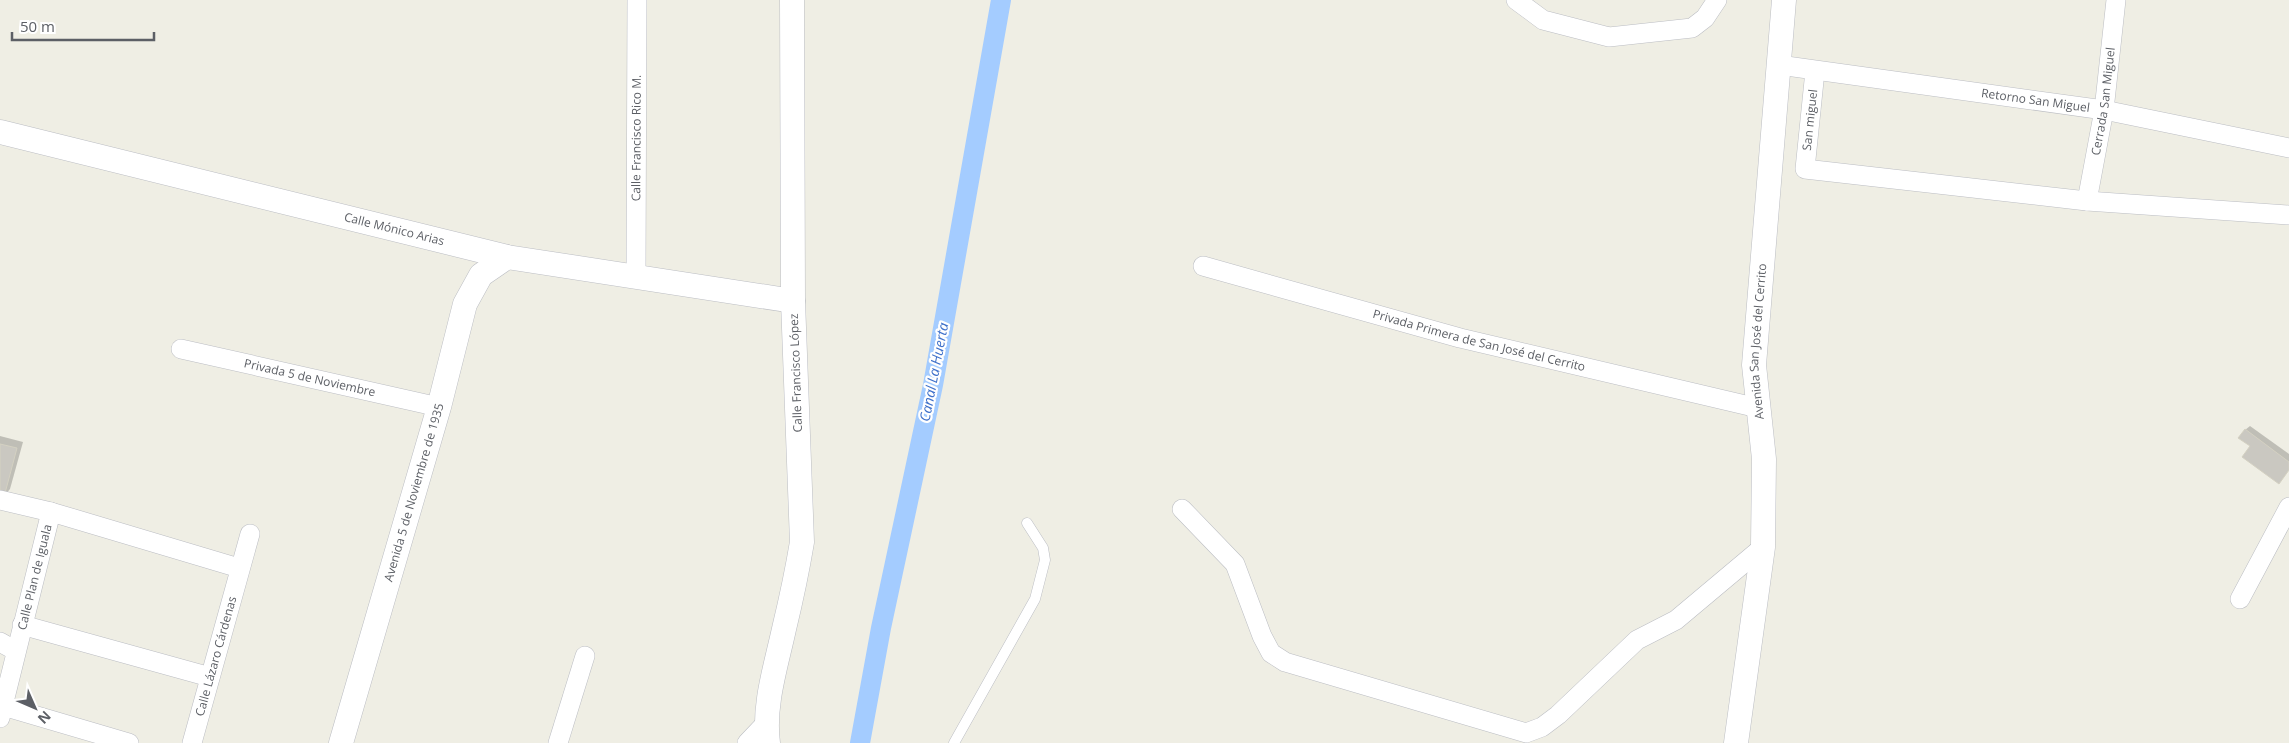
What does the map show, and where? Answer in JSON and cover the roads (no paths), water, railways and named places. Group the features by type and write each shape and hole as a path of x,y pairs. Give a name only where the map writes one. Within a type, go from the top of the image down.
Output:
{"street":[{"name":"Calle Francisco Rico M.","path":"636,276 637,0"},
{"name":"Calle Francisco López","path":"767,733 776,663 796,581 802,542 793,301 792,0"},
{"path":"1516,0 1543,20 1610,37 1692,28 1705,18 1717,0"},
{"name":"Avenida San José del Cerrito","path":"1736,743 1763,547 1764,459 1754,365 1784,0"},
{"name":"Cerrada San Miguel","path":"2087,201 2104,110 2116,0"},
{"name":"Retorno San Miguel","path":"1779,65 2104,110 2289,148"},
{"name":"San miguel","path":"1814,71 1804,169 2087,201"},
{"name":"Calle Mónico Arias","path":"0,132 507,256 793,301"},
{"path":"2087,201 2289,215"},
{"name":"Avenida 5 de Noviembre de 1935","path":"341,743 439,407 465,304 481,275 507,256"},
{"name":"Privada Primera de San José del Cerrito","path":"1202,266 1460,338 1758,408"},
{"name":"Privada 5 de Noviembre","path":"181,349 439,407"},
{"path":"0,500 51,512"},
{"path":"2240,599 2289,507"},
{"path":"1182,509 1235,564 1262,636 1271,653 1286,662 1526,733 1542,727 1558,716 1637,640 1676,620 1763,547"},
{"name":"Calle Plan de Iguala","path":"1,710 51,512 239,568"},
{"name":"Calle Lázaro Cárdenas","path":"192,743 239,568 250,534"},
{"path":"22,625 210,677"},
{"path":"0,642 16,651"},
{"path":"558,743 585,656"},
{"path":"1,710 130,743"},
{"path":"747,743 767,733"}],"lane":[{"path":"954,743 1035,599 1045,560 1043,548 1027,523"}],"waterway":[{"name":"Canal La Huerta","path":"860,743 881,628 933,385 1001,0"}]}
